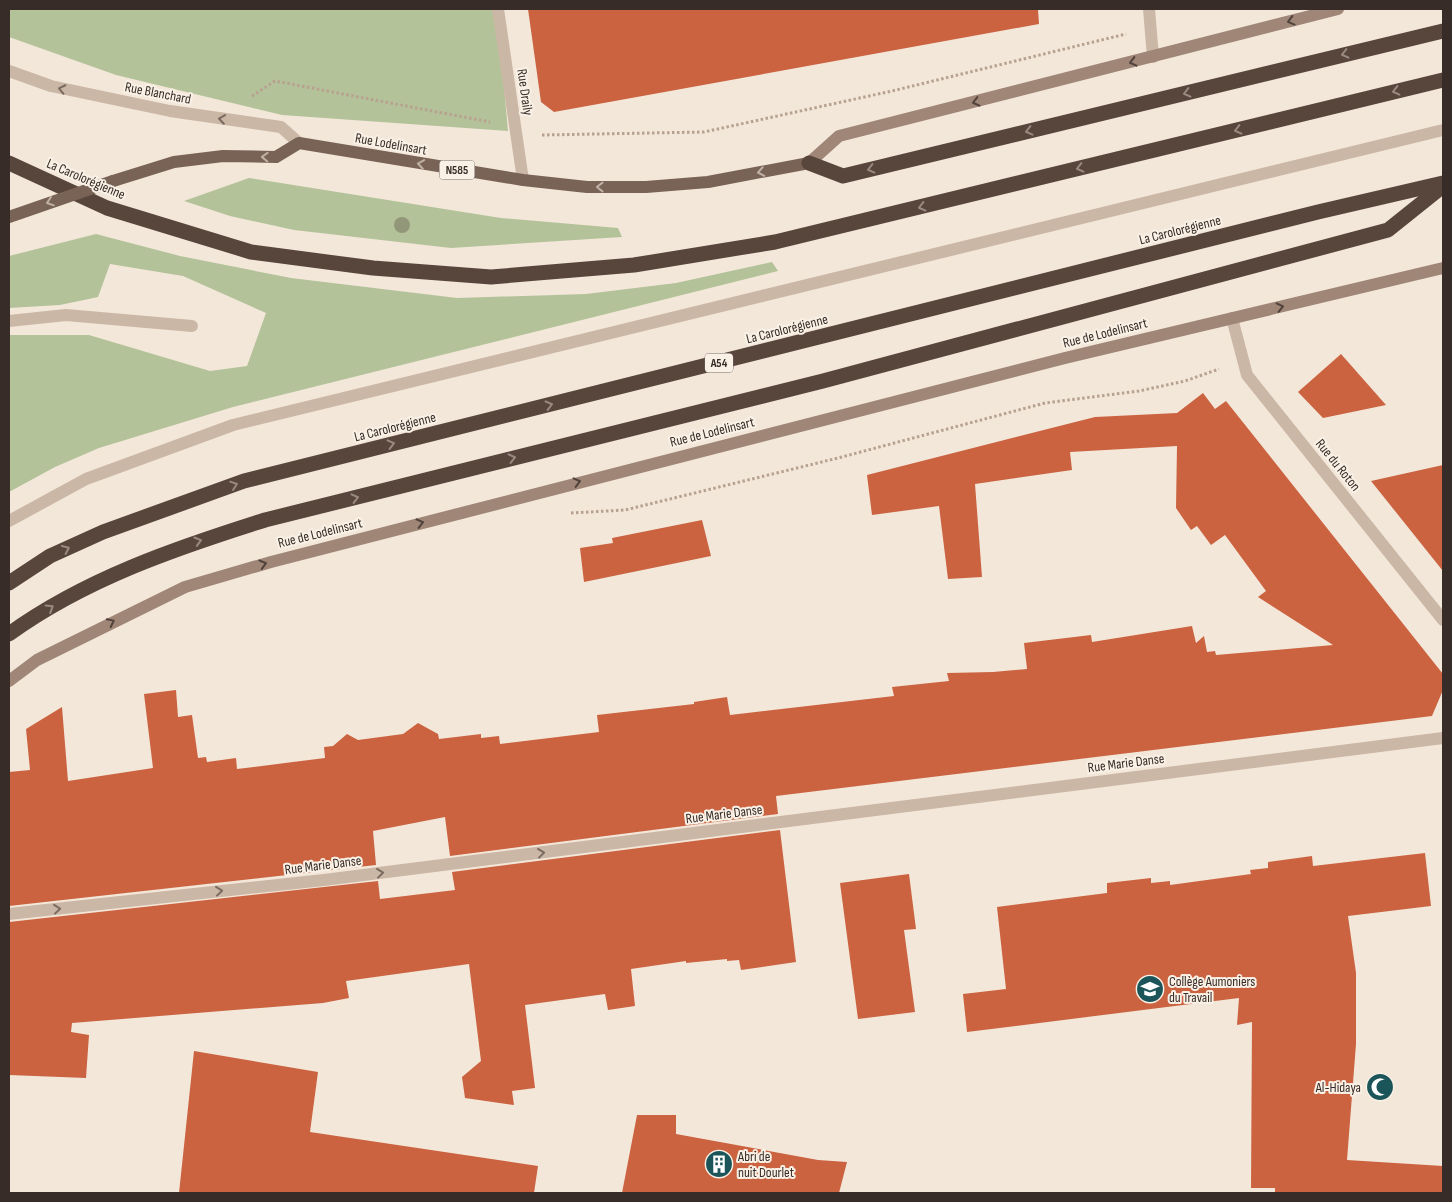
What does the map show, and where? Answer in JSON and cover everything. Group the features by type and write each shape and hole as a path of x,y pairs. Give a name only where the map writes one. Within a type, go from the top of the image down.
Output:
{"highway":[{"path":"809,163 843,176 1443,31"},
{"name":"La Carolorégienne","path":"9,163 107,208 251,252 373,268 491,277 634,265 775,242 1443,80"},
{"path":"9,634 59,602 114,574 187,544 265,520 823,381 1388,230 1443,184"},
{"name":"La Carolorégienne","path":"9,583 50,556 103,532 244,481 1318,212 1443,184"}],"main road":[{"name":"Rue Lodelinsart","path":"299,142 523,180 588,187 646,187 708,182 809,163"},
{"path":"9,216 174,162 223,156 276,157 299,142"}],"street":[{"name":"Rue Draily","path":"498,9 523,180"},
{"path":"1149,9 1154,57"},
{"path":"809,163 839,136 1338,9"},
{"name":"Rue Blanchard","path":"9,71 51,86 170,111 282,127 299,142"},
{"path":"9,522 86,479 233,424 1443,130"},
{"name":"Rue de Lodelinsart","path":"9,681 37,660 111,622 185,587 214,578 758,436 1232,318 1443,268"},
{"path":"9,320 66,315 192,326"},
{"name":"Rue du Roton","path":"1232,318 1247,375 1443,620"},
{"name":"Rue Marie Danse","path":"9,914 324,880 1443,738"}],"path":[{"path":"216,118 275,81 515,128 546,136 704,132 892,92 1151,28"},
{"path":"562,511 572,514 625,510 838,458 1045,403 1140,391 1186,381 1243,361"}],"green space":[{"path":"9,9 497,9 508,131 282,115 116,75 9,37"},
{"path":"249,178 501,218 618,228 622,237 451,248 294,230 230,216 184,201"},
{"path":"96,234 180,256 291,278 457,298 586,294 676,283 772,262 778,271 233,407 99,448 55,467 9,492 9,335 89,335 210,371 247,366 266,313 183,276 110,264 98,297 60,305 9,308 9,256"}],"building":[{"path":"528,9 1038,9 1039,24 554,112 541,102"},
{"path":"1341,354 1386,405 1323,418 1298,392"},
{"path":"1203,393 1215,409 1226,401 1443,674 1443,690 1432,716 776,796 778,814 450,856 445,817 373,831 376,865 9,906 9,772 30,770 26,729 62,707 68,781 153,768 144,694 176,690 178,717 192,715 198,758 206,757 207,762 236,758 237,769 325,758 324,747 333,746 347,734 358,740 403,734 418,723 438,734 439,739 481,734 481,738 499,736 500,744 599,732 597,715 694,704 694,702 727,697 730,715 894,696 892,687 949,681 947,673 1027,669 1024,643 1091,635 1092,642 1192,626 1196,643 1204,636 1207,652 1215,651 1216,655 1333,645 1258,597 1266,591 1225,535 1211,545 1197,526 1191,530 1176,508 1177,446 1070,452 1072,470 975,484 982,577 948,579 939,506 872,515 867,475 1095,417 1177,413"},
{"path":"1443,465 1443,571 1371,481"},
{"path":"702,520 711,556 584,582 580,548 613,543 612,538"},
{"path":"780,830 796,962 741,970 739,960 727,961 727,959 686,963 686,961 631,969 635,1006 608,1010 605,994 525,1005 535,1088 512,1091 514,1105 465,1098 462,1077 481,1061 469,964 346,981 349,998 323,1003 72,1023 71,1032 89,1035 86,1078 9,1075 9,922 378,881 380,899 455,890 452,872"},
{"path":"1425,853 1431,906 1348,916 1356,973 1356,1044 1347,1160 1443,1166 1443,1193 1275,1193 1275,1188 1251,1188 1252,1022 1237,1025 1239,998 967,1032 963,994 1006,989 997,907 1107,893 1107,883 1151,878 1151,883 1170,881 1170,885 1251,874 1250,870 1268,868 1268,862 1312,856 1313,866"},
{"path":"909,874 916,929 904,930 915,1012 858,1019 840,883"},
{"path":"194,1051 318,1072 310,1132 538,1166 534,1193 179,1193"},
{"name":"Abri de nuit Dourlet","path":"637,1115 676,1115 676,1134 818,1160 847,1162 839,1193 622,1193"}],"place":[{"name":"Collège Aumoniers du Travail","path":"1150,989"},
{"name":"Al-Hidaya","path":"1380,1087"},
{"name":"Abri de nuit Dourlet","path":"719,1164"}]}
